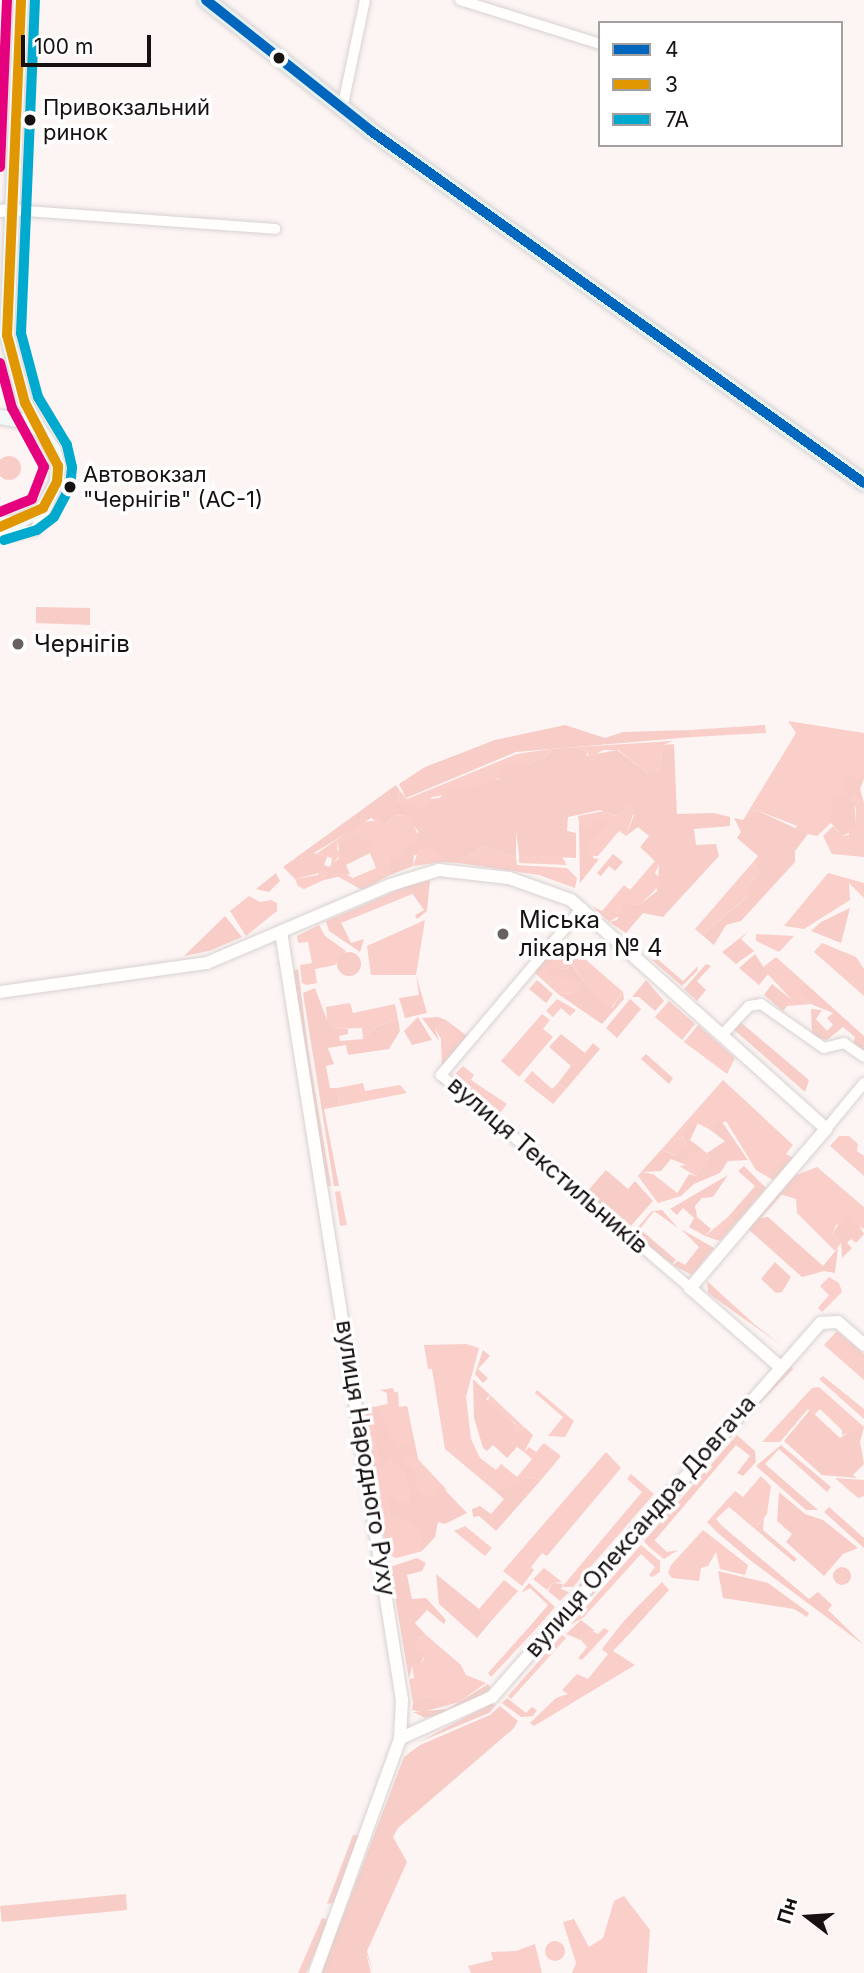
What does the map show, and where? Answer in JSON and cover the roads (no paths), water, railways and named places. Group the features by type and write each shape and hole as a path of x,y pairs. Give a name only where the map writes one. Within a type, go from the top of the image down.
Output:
{"main road":[{"path":"206,0 342,110 864,483"},
{"path":"2,528 31,517 50,498 58,466 54,451 22,394 7,335 6,210 21,1"},
{"path":"0,360 7,335"},
{"path":"0,417 21,420 40,430"}],"street":[{"path":"342,110 365,0"},
{"path":"460,0 598,43"},
{"path":"6,210 275,229"},
{"path":"2,528 23,535 42,522 50,498"},
{"path":"0,992 207,963 390,886 439,870 536,885 582,908 826,1129"},
{"name":"вулиця Текстильників","path":"582,908 442,1075 779,1366"},
{"name":"вулиця Народного Руху","path":"281,932 383,1564 402,1700 401,1738 315,1973"},
{"path":"723,1034 749,1006 761,1004 824,1048 844,1044 864,1057"},
{"path":"690,1288 864,1083"},
{"name":"вулиця Олександра Довгача","path":"401,1738 492,1697 779,1366 830,1319 864,1346"}],"place":[{"name":"Привокзальний ринок","path":"30,120"},
{"name":"Автовокзал \"Чернігів\" (АС-1)","path":"70,487"},
{"name":"Чернігів","path":"18,644"},
{"name":"Міська лікарня № 4","path":"503,934"}]}
